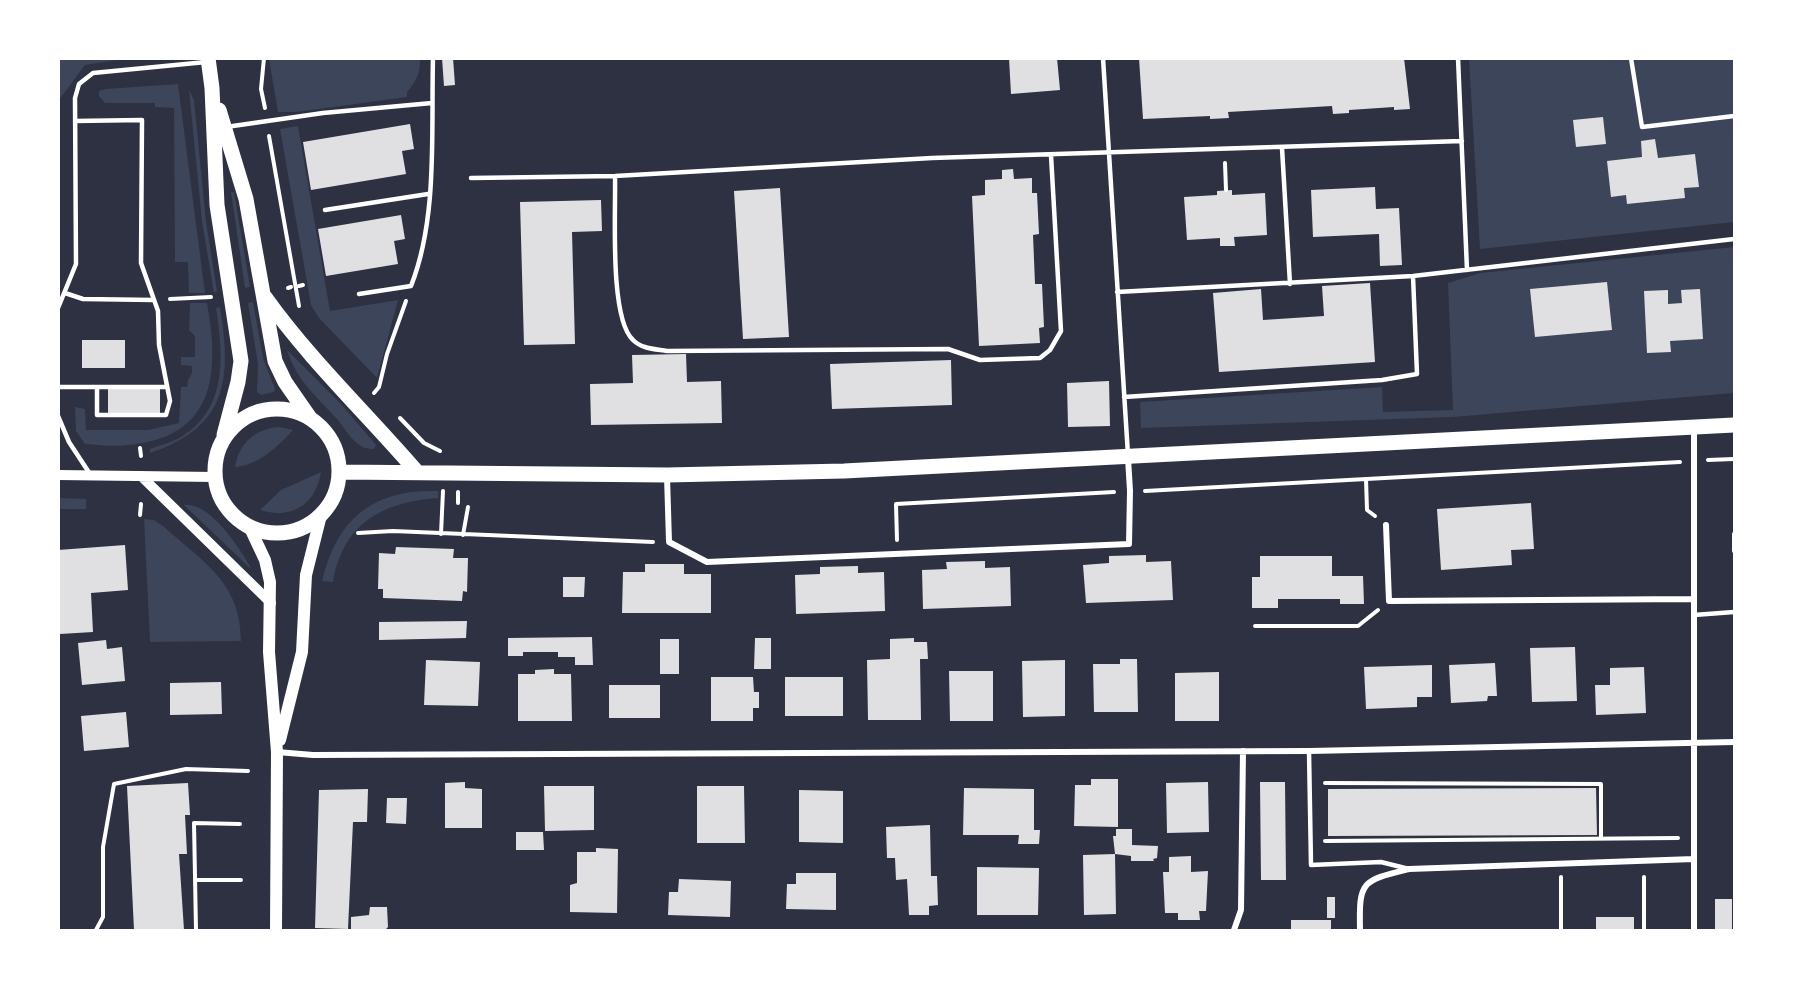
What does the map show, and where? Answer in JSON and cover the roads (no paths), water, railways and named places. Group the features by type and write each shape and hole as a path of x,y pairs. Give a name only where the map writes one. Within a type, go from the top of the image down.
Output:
{"main road":[{"path":"208,60 212,88 216,205 241,361 215,477 224,503 237,519 269,533 290,532 310,524 321,515 335,495 339,472 332,441 310,418 285,382 275,361 246,199 212,88"},
{"path":"262,292 310,356 371,418 417,472"},
{"path":"221,445 238,422 255,413 283,409 310,418"},
{"path":"339,472 667,474 884,470 1734,426"},
{"path":"277,752 302,652 306,575 321,515"},
{"path":"249,526 265,560 271,603 269,652 277,752 276,930"}],"street":[{"path":"1694,428 1694,930"},
{"path":"667,474 669,542 707,562 1129,544 1128,457"},
{"path":"58,475 215,477"},
{"path":"141,476 271,603"},
{"path":"1386,525 1389,601 1694,599"},
{"path":"277,752 337,755 1309,751 1734,742"},
{"path":"1234,930 1241,910 1243,751"},
{"path":"1360,930 1360,897 1363,888 1381,876 1409,868 1694,859"}],"lane":[{"path":"359,294 411,286 422,258 428,194 433,58"},
{"path":"1103,58 1128,457"},
{"path":"1458,58 1467,270"},
{"path":"1631,58 1642,127 1734,116"},
{"path":"58,308 76,264 76,91 89,74 208,60"},
{"path":"224,127 323,113 432,103"},
{"path":"75,121 142,120 141,263 158,312 159,345 170,401 166,415 97,415 97,387"},
{"path":"471,178 615,176 932,158 1462,141"},
{"path":"1282,148 1290,284"},
{"path":"615,176 618,302 627,335 640,346 667,351 948,349 980,360 1040,358 1050,350 1060,331 1051,155"},
{"path":"325,210 428,194"},
{"path":"1117,292 1413,276 1734,239"},
{"path":"1124,397 1382,380 1417,374 1413,276"},
{"path":"65,293 83,299 154,300"},
{"path":"58,387 167,387"},
{"path":"58,416 64,432 91,476"},
{"path":"1694,615 1734,612"},
{"path":"1309,751 1311,865 1381,862 1409,868"}]}
